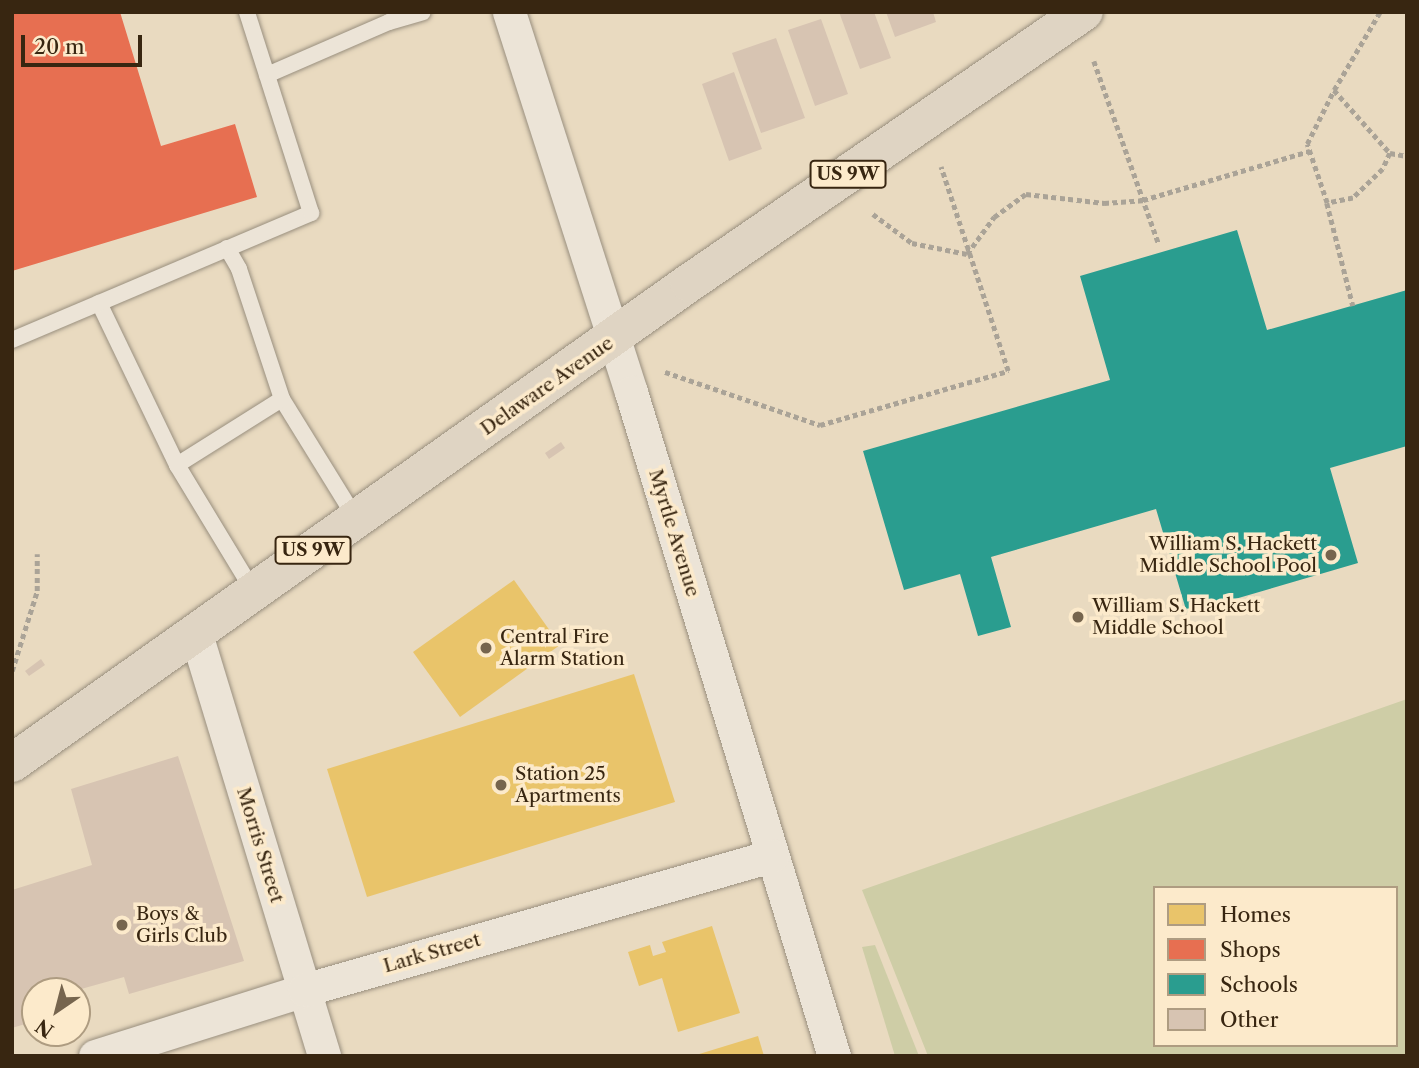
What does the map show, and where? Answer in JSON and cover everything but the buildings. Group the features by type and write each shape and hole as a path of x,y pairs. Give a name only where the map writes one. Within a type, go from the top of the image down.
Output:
{"main road":[{"name":"Delaware Avenue","path":"12,763 1083,13"}],"street":[{"name":"Myrtle Avenue","path":"509,12 614,339 834,1056"},
{"name":"Morris Street","path":"195,634 324,1056"},
{"name":"Lark Street","path":"95,1056 304,990 772,856"}],"lane":[{"path":"12,340 311,213 247,12"},
{"path":"267,75 389,22 423,12"},
{"path":"227,248 239,269 282,399 356,520"},
{"path":"99,303 177,465 254,592"},
{"path":"177,465 282,399"}],"path":[{"path":"1353,306 1327,203 1307,144 1334,90 1380,12"},
{"path":"1094,61 1159,245"},
{"path":"1334,90 1390,153 1407,156"},
{"path":"967,254 994,217 1026,194 1104,203 1143,200 1310,151"},
{"path":"1327,203 1353,198 1383,169 1390,153"},
{"path":"664,372 820,425 1008,371 967,254 941,166"},
{"path":"873,214 912,243 967,254"},
{"path":"12,671 37,592 37,554"}],"green space":[{"path":"1407,699 1407,1056 928,1056 862,890"},
{"path":"875,945 919,1056 895,1056 862,947"}],"place":[{"name":"William S. Hackett Middle School Pool","path":"1331,555"},
{"name":"William S. Hackett Middle School","path":"1078,617"},
{"name":"Central Fire Alarm Station","path":"486,648"},
{"name":"Station 25 Apartments","path":"501,785"},
{"name":"Boys & Girls Club","path":"122,925"}]}
